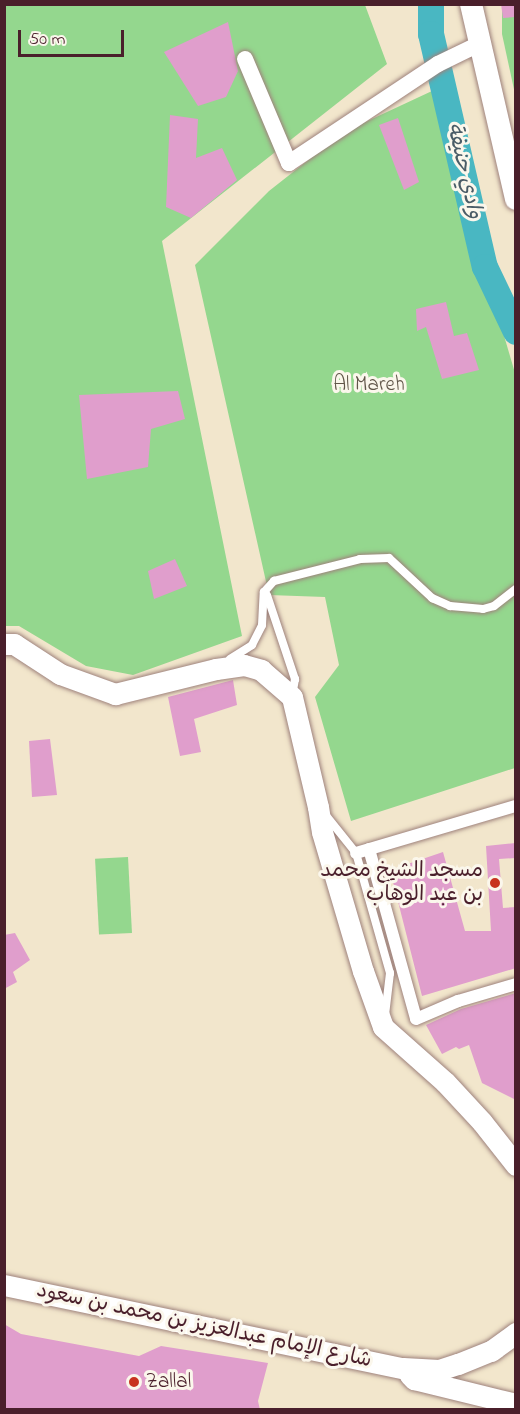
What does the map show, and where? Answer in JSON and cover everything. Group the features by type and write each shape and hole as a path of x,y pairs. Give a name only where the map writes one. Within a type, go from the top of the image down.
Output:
{"main road":[{"path":"471,4 516,199"}],"street":[{"path":"245,59 289,164 438,64 479,44"},
{"path":"4,644 14,644 60,674 115,694 216,669 244,665 261,670 292,697 322,832 363,971 383,1028 445,1082 482,1122 516,1165"},
{"path":"356,853 516,806"},
{"path":"369,849 416,1019 458,1001 516,984"},
{"name":"شارع الإمام عبدالعزيز بن محمد بن سعود","path":"4,1285 231,1330 403,1368"},
{"path":"403,1368 439,1370 491,1351 516,1334"},
{"path":"403,1368 414,1379 516,1404"}],"lane":[{"path":"216,669 252,645 262,625 264,592 274,581 360,559 389,558 432,598 450,606 483,609 494,606 516,589"},
{"path":"274,581 266,596 278,624 295,679 292,697"},
{"path":"318,807 339,829 356,853 390,973 383,1028"}],"green space":[{"path":"4,5 365,5 387,64 162,241 242,636 133,675 86,666 19,626 5,626"},
{"path":"502,5 515,5 515,94 502,34"},
{"name":"Al Mareh","path":"432,91 515,373 515,768 351,821 315,697 339,665 325,597 269,595 195,265 269,191 344,132"},
{"path":"128,857 132,933 99,935 95,859"}],"building":[{"path":"501,4 516,4 516,17 503,18"},
{"path":"228,22 238,71 226,97 198,106 164,52"},
{"path":"170,115 198,119 196,158 222,148 237,180 191,218 166,207"},
{"path":"398,118 419,182 404,190 379,125"},
{"path":"446,302 454,336 467,333 479,370 442,379 426,327 417,331 416,309"},
{"path":"178,391 185,419 151,429 148,467 87,479 79,395"},
{"path":"175,559 187,586 154,599 148,571"},
{"path":"233,680 237,705 194,719 201,752 180,756 168,697"},
{"path":"50,739 57,795 32,797 29,741"},
{"path":"516,843 516,858 499,859 503,908 516,907 516,968 422,996 390,870 443,852 465,931 491,931 486,846"},
{"path":"15,933 30,960 13,972 17,982 4,989 4,935"},
{"path":"516,993 516,1100 482,1083 469,1045 459,1049 456,1047 442,1054 426,1025 461,1009"},
{"name":"Zallal","path":"4,1324 21,1334 139,1356 161,1346 268,1363 258,1401 260,1410 4,1410"}],"waterway":[{"name":"وادي حنيفة","path":"431,4 431,34 485,267 516,332"}],"place":[{"name":"مسجد الشيخ محمد بن عبد الوهاب","path":"495,883"},
{"name":"Zallal","path":"134,1382"}]}
